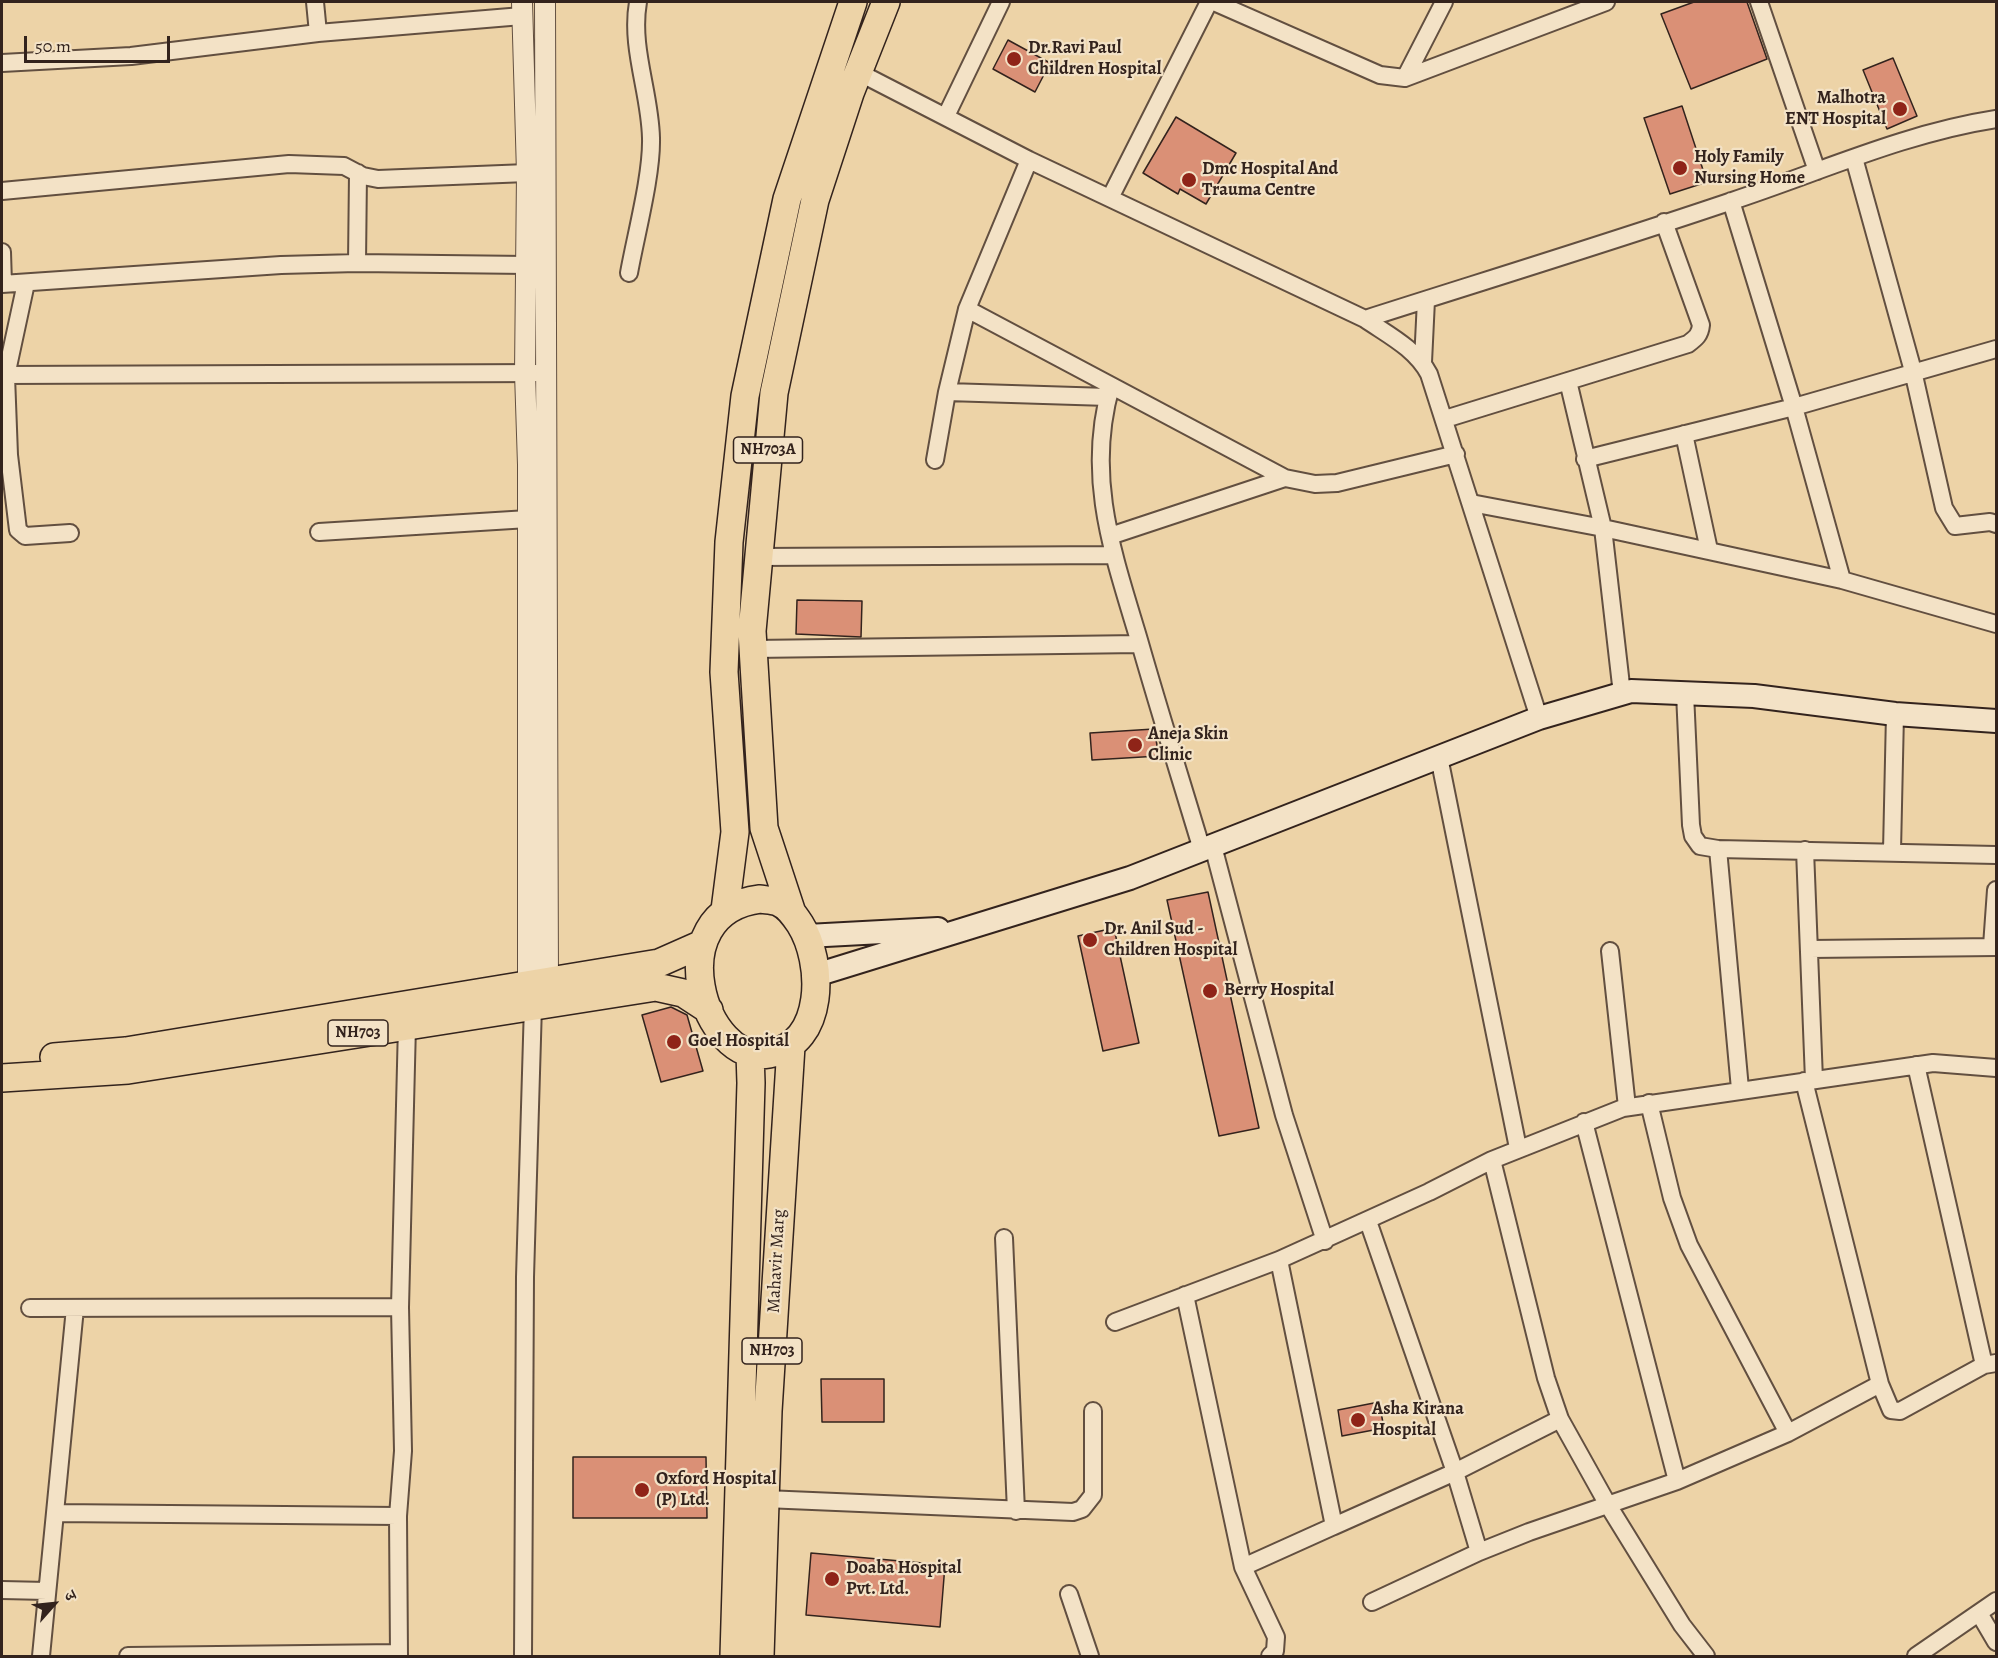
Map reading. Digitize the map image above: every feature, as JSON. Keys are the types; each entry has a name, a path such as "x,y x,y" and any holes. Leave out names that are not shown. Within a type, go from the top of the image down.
{"highway":[{"name":"NH703A","path":"725,910 735,832 724,672 729,542 745,396 788,199 853,2"},
{"name":"NH703A","path":"791,910 764,828 753,649 758,557 774,393 815,200 858,72 886,2"},
{"path":"725,910 744,901 760,899 778,902 791,910"},
{"name":"NH703","path":"725,910 711,925 702,944 699,963 700,985 719,1029 734,1047 750,1053"},
{"name":"NH703","path":"791,910 807,936 817,988 810,1017 791,1046"},
{"name":"NH703","path":"2,1060 95,1063 128,1070 407,1025 536,990 659,963 702,944"},
{"name":"NH703","path":"2,1078 95,1063 126,1051 536,990 656,987 683,993 709,1010"},
{"path":"750,1053 769,1054 791,1046"},
{"name":"Mahavir Marg","path":"760,1656 765,1499 791,1046"},
{"name":"Mahavir Marg","path":"734,1656 750,1053"}],"main road":[{"path":"816,975 1130,878 1539,718 1630,691 1754,696 1895,714 1996,721"},
{"path":"807,936 974,927"}],"street":[{"path":"315,2 318,33"},
{"path":"523,1656 525,1277 536,990 547,373 545,2"},
{"path":"628,273 651,151 650,121 635,32 638,2"},
{"path":"946,116 1001,2"},
{"path":"1110,198 1209,2"},
{"path":"1214,2 1380,75 1406,78 1606,2"},
{"path":"1406,78 1444,2"},
{"path":"1759,2 1817,171"},
{"path":"2,63 131,56 522,9 527,173 525,373 536,990"},
{"path":"858,72 1029,160 1365,319 1407,347 1423,362"},
{"path":"1365,319 1731,201 1952,126 1996,119"},
{"path":"1854,158 1913,371 1948,518 1958,527 1990,522 1996,524"},
{"path":"935,460 947,392 967,309 1029,160"},
{"path":"2,190 266,165 333,164 378,179 527,173"},
{"path":"357,263 358,173"},
{"path":"1731,201 1794,407 1842,580"},
{"path":"1444,419 1688,344 1700,333 1701,325 1664,222"},
{"path":"2,252 2,284 357,263 527,265"},
{"path":"26,283 4,375 9,455 18,530 25,536 70,533"},
{"path":"1426,300 1423,362 1456,454 1539,718"},
{"path":"967,309 1109,391 1285,478 1314,484 1337,483 1456,454"},
{"path":"1585,459 1794,407 1996,349"},
{"path":"4,375 547,373"},
{"path":"1568,381 1603,528 1622,694"},
{"path":"947,392 1109,391"},
{"path":"1109,391 1103,415 1099,456 1103,504 1114,555 1140,644 1208,848 1284,1115 1325,1241"},
{"path":"1684,434 1709,550"},
{"path":"1110,536 1285,478"},
{"path":"1471,503 1709,550 1842,580 1996,624"},
{"path":"320,532 528,519"},
{"path":"758,557 1114,555"},
{"path":"753,649 1140,644"},
{"path":"1685,693 1693,836 1700,846 1718,849 1996,855"},
{"path":"1892,851 1895,714"},
{"path":"1439,757 1518,1148"},
{"path":"1718,849 1740,1089"},
{"path":"1805,850 1810,949 1809,1080 1880,1384 1888,1406 1896,1412 1990,1364 1916,1065"},
{"path":"1810,949 1994,946 1996,890"},
{"path":"1610,951 1627,1107"},
{"path":"128,1656 399,1655 398,1516 403,1451 400,1307 407,1025"},
{"path":"1115,1322 1325,1241 1518,1148 1627,1107 1649,1102 1933,1063 1996,1068"},
{"path":"1649,1102 1672,1198 1689,1245 1788,1432"},
{"path":"1584,1122 1677,1481"},
{"path":"1492,1160 1546,1378 1560,1419 1608,1505 1682,1624 1706,1656"},
{"path":"1368,1221 1455,1472 1479,1552"},
{"path":"1004,1238 1016,1511"},
{"path":"1279,1260 1334,1526"},
{"path":"1185,1295 1243,1567 1276,1637 1275,1651 1270,1656"},
{"path":"30,1308 400,1307"},
{"path":"40,1656 75,1308"},
{"path":"1372,1602 1479,1552 1566,1517 1677,1481 1788,1432 1880,1384"},
{"path":"765,1499 1072,1512 1089,1503 1093,1496 1092,1411"},
{"path":"1243,1567 1455,1472 1560,1419"},
{"path":"55,1513 398,1516"},
{"path":"2,1590 47,1592"},
{"path":"1070,1594 1090,1656"},
{"path":"1916,1656 1996,1601"},
{"path":"1979,1613 1996,1642"}],"building":[{"path":"1694,2 1747,2 1767,59 1691,89 1661,14"},
{"path":"1008,40 1050,63 1035,92 993,69"},
{"path":"1893,58 1917,116 1887,129 1863,70"},
{"path":"1682,106 1707,182 1670,194 1644,118"},
{"path":"1176,117 1236,153 1206,204 1180,189 1178,194 1143,173"},
{"path":"797,600 862,601 861,637 796,634"},
{"path":"1154,729 1159,756 1092,760 1090,733"},
{"path":"1208,892 1259,1128 1219,1136 1167,900"},
{"path":"1114,928 1139,1043 1103,1051 1078,936"},
{"path":"671,1007 687,1015 703,1071 661,1082 642,1015"},
{"path":"821,1379 884,1379 884,1422 822,1422"},
{"path":"1379,1402 1384,1428 1342,1436 1338,1410"},
{"path":"573,1457 706,1457 707,1518 573,1518"},
{"path":"811,1553 945,1565 940,1627 806,1615"}],"place":[{"name":"Dr.Ravi Paul Children Hospital","path":"1014,59"},
{"name":"Malhotra ENT Hospital","path":"1900,109"},
{"name":"Holy Family Nursing Home","path":"1680,168"},
{"name":"Dmc Hospital And Trauma Centre","path":"1189,180"},
{"name":"Aneja Skin Clinic","path":"1135,745"},
{"name":"Dr. Anil Sud - Children Hospital","path":"1090,940"},
{"name":"Berry Hospital","path":"1210,991"},
{"name":"Goel Hospital","path":"674,1042"},
{"name":"Asha Kirana Hospital","path":"1358,1420"},
{"name":"Oxford Hospital (P) Ltd.","path":"642,1490"},
{"name":"Doaba Hospital Pvt. Ltd.","path":"832,1579"}]}
